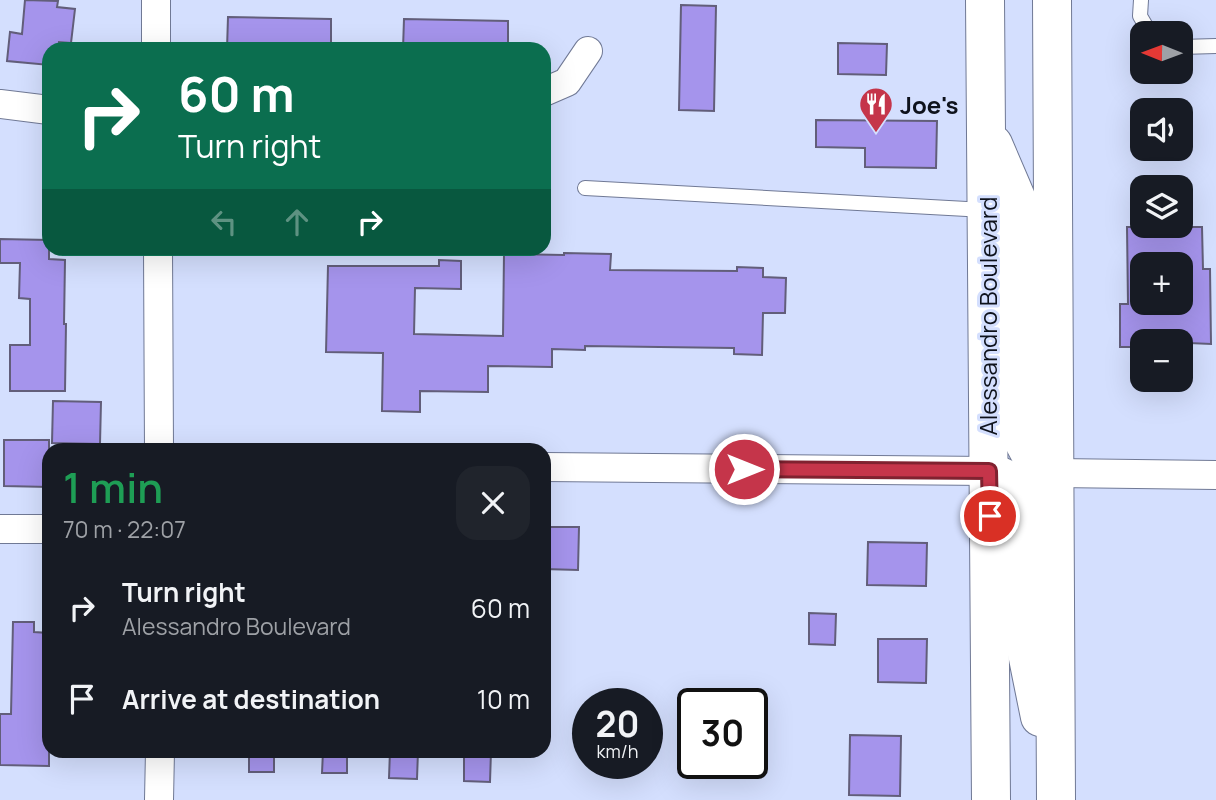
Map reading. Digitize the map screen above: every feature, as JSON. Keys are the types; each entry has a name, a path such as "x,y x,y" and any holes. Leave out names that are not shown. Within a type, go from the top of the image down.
{"main road":[{"name":"Alessandro Boulevard","path":"985,0 991,800"},
{"path":"1052,0 1056,800"},
{"path":"986,129 1017,200 1019,433 1035,463 1056,473"},
{"path":"989,471 1013,482 1027,504 1025,643 1056,800"}],"street":[{"path":"156,0 156,42"},
{"path":"551,89 567,82 588,51"},
{"path":"0,104 42,109"},
{"path":"158,256 159,443"},
{"path":"551,467 989,471"},
{"path":"1056,473 1216,475"},
{"path":"0,529 42,529"},
{"path":"159,800 160,758"}],"lane":[{"path":"1140,0 1140,16 1143,21"},
{"path":"1194,47 1216,47"},
{"path":"585,188 986,210"}],"building":[{"path":"25,0 58,1 57,7 75,9 71,42 42,42 42,64 7,61 10,32 22,34"},
{"path":"681,5 716,6 714,111 679,110"},
{"path":"228,17 331,19 331,42 227,42"},
{"path":"404,19 508,21 508,42 403,42"},
{"path":"838,43 887,44 886,75 838,74"},
{"name":"Joe's","path":"816,120 937,121 936,168 865,167 865,148 816,147"},
{"path":"1127,227 1130,227 1130,238 1193,238 1193,227 1202,227 1203,269 1210,269 1211,344 1193,343 1193,329 1130,329 1130,347 1120,347 1120,304 1128,304"},
{"path":"0,239 42,240 42,256 65,260 65,391 10,391 10,345 30,345 30,299 19,298 20,263 0,263"},
{"path":"611,254 610,270 737,271 737,267 763,268 763,277 786,278 785,313 763,313 762,355 734,354 734,348 585,346 585,350 552,349 552,367 488,366 488,392 420,391 420,412 382,411 383,353 326,352 328,266 439,266 439,260 461,261 461,289 415,288 414,334 503,336 504,256"},
{"path":"53,401 101,402 100,443 52,443"},
{"path":"4,440 49,440 49,443 42,443 42,487 4,486"},
{"path":"551,527 579,527 578,570 551,569"},
{"path":"868,542 927,543 926,586 867,585"},
{"path":"809,613 836,614 835,645 809,644"},
{"path":"13,622 34,622 34,632 42,633 42,758 49,758 49,766 0,765 0,714 11,714"},
{"path":"878,639 927,639 926,683 878,682"},
{"path":"850,735 901,736 900,796 849,795"},
{"path":"249,758 274,758 274,772 249,772"},
{"path":"323,758 347,758 347,773 322,773"},
{"path":"390,758 418,758 417,779 389,778"},
{"path":"464,758 491,758 490,782 464,781"}],"place":[{"name":"Joe's","path":"876,134"}],"route":[{"path":"744,469 989,471 990,516"}]}
